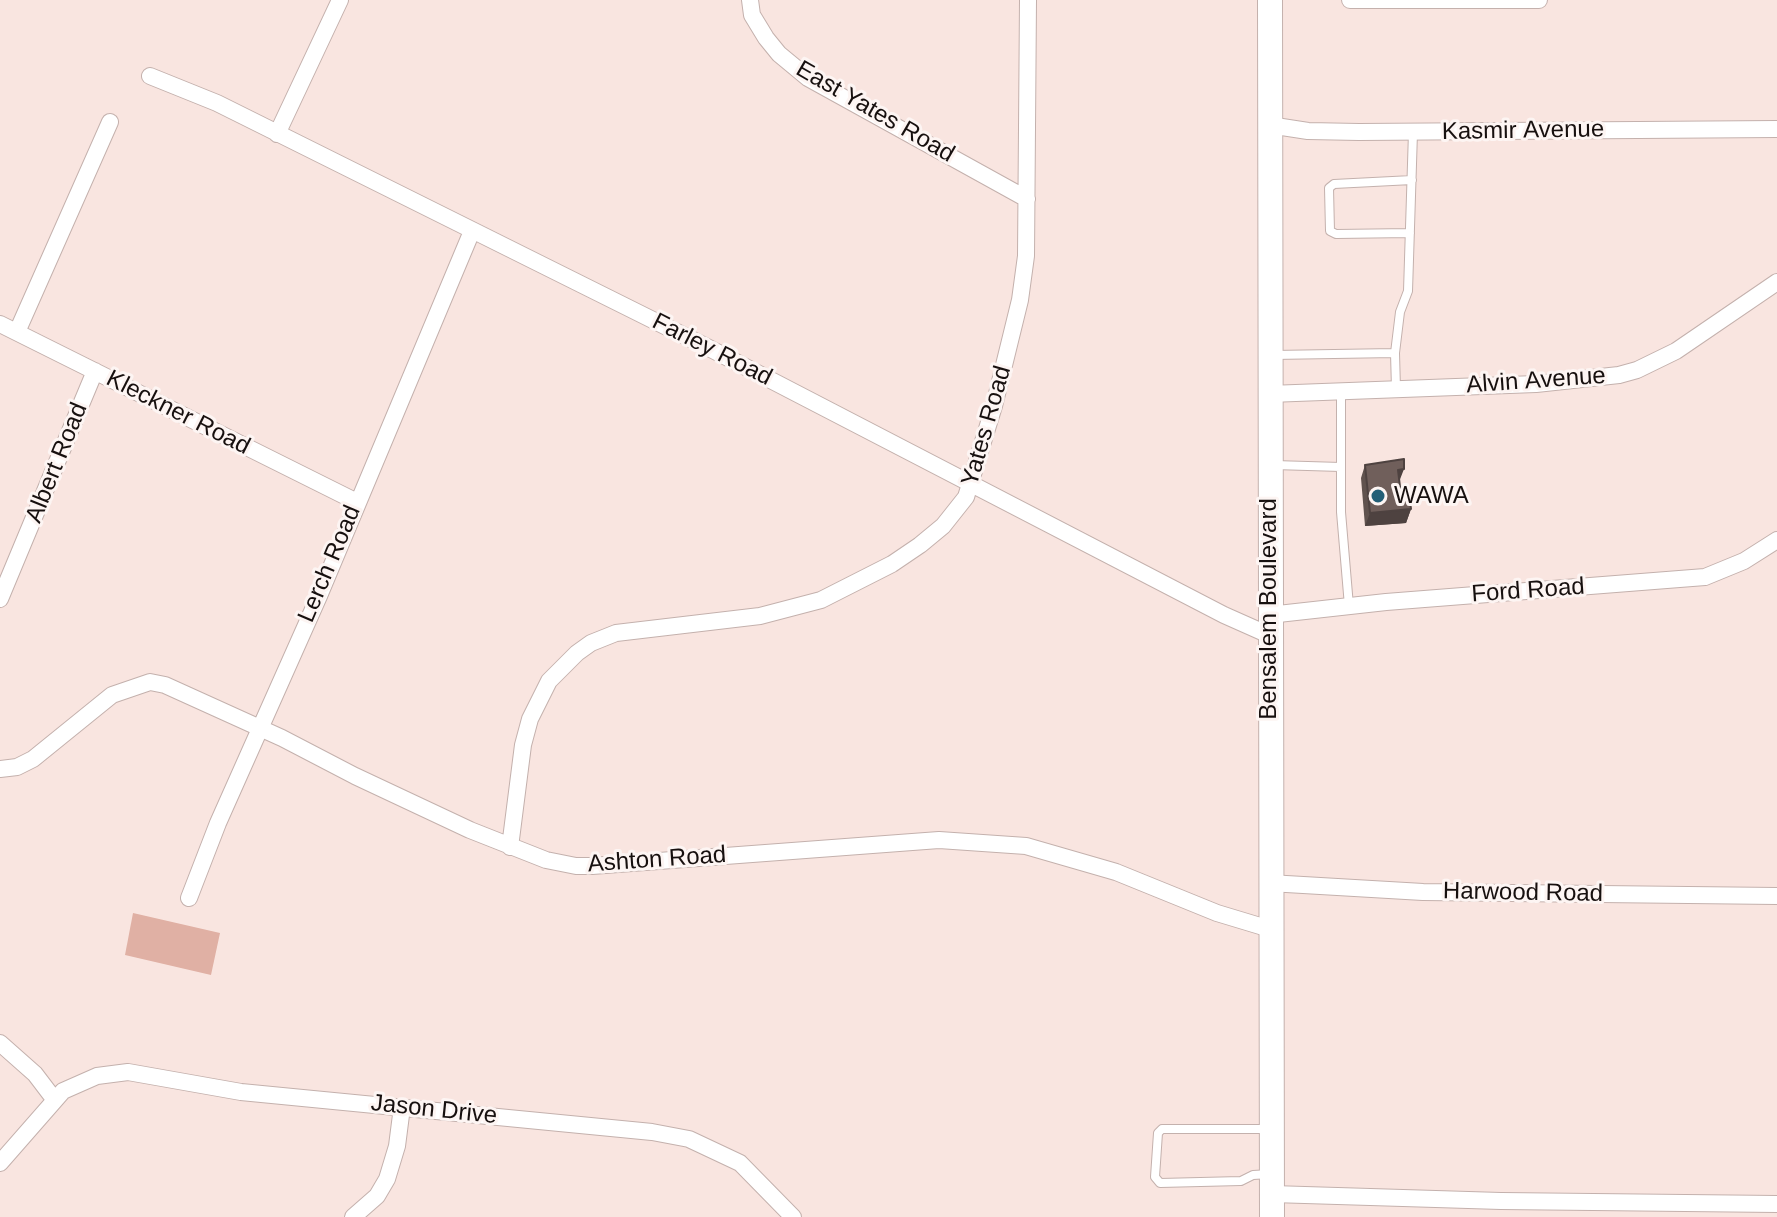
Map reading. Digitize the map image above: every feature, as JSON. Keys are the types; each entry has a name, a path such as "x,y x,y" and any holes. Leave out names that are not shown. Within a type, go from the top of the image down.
{"main road":[{"name":"Bensalem Boulevard","path":"1270,0 1269,883 1272,1195"}],"street":[{"path":"277,134 340,0"},
{"name":"East Yates Road","path":"750,0 752,15 761,31 795,69 834,94 1027,199"},
{"name":"Yates Road","path":"510,847 523,745 530,719 549,681 577,653 591,643 616,633 760,616 821,600 892,564 920,545 956,513 972,484 1020,300 1026,256 1028,0"},
{"path":"1350,0 1539,0"},
{"name":"Farley Road","path":"150,76 181,87 707,347 1224,615 1269,625"},
{"path":"17,332 110,122"},
{"name":"Kasmir Avenue","path":"1269,125 1308,131 1413,132 1777,129"},
{"name":"Lerch Road","path":"189,898 258,729 319,596 472,231"},
{"name":"Alvin Avenue","path":"1269,394 1536,384 1619,375 1676,351 1777,282"},
{"name":"Kleckner Road","path":"0,324 357,502"},
{"name":"Albert Road","path":"0,599 95,371"},
{"name":"Ford Road","path":"1269,625 1349,606 1705,577 1744,561 1777,540"},
{"name":"Ashton Road","path":"0,769 17,767 33,759 112,695 142,683 165,685 510,847 543,859 576,866 900,841 957,840 1026,846 1116,872 1217,913 1270,929"},
{"name":"Harwood Road","path":"1269,883 1423,892 1777,896"},
{"path":"0,1043 16,1054 54,1099"},
{"name":"Jason Drive","path":"0,1163 54,1099 83,1080 128,1072 241,1092 652,1132 689,1139 740,1163 793,1217"},
{"path":"353,1217 377,1196 387,1179 397,1146 402,1107"},
{"path":"1272,1195 1777,1204"}],"lane":[{"path":"1396,390 1395,353 1400,312 1408,291 1413,132"},
{"path":"1410,233 1336,234 1330,231 1329,188 1334,184 1412,180"},
{"path":"1269,355 1395,353"},
{"path":"1341,392 1341,512 1349,606"},
{"path":"1269,465 1341,467"},
{"path":"1271,1129 1162,1129 1158,1133 1155,1177 1160,1183 1241,1181 1253,1175 1272,1195"}],"shaded area":[{"path":"133,913 220,933 211,975 125,955"}],"building":[{"path":"1404,459 1404,469 1398,470 1401,495 1409,495 1411,509 1370,513 1365,465"}],"place":[{"name":"WAWA","path":"1378,496"}]}
